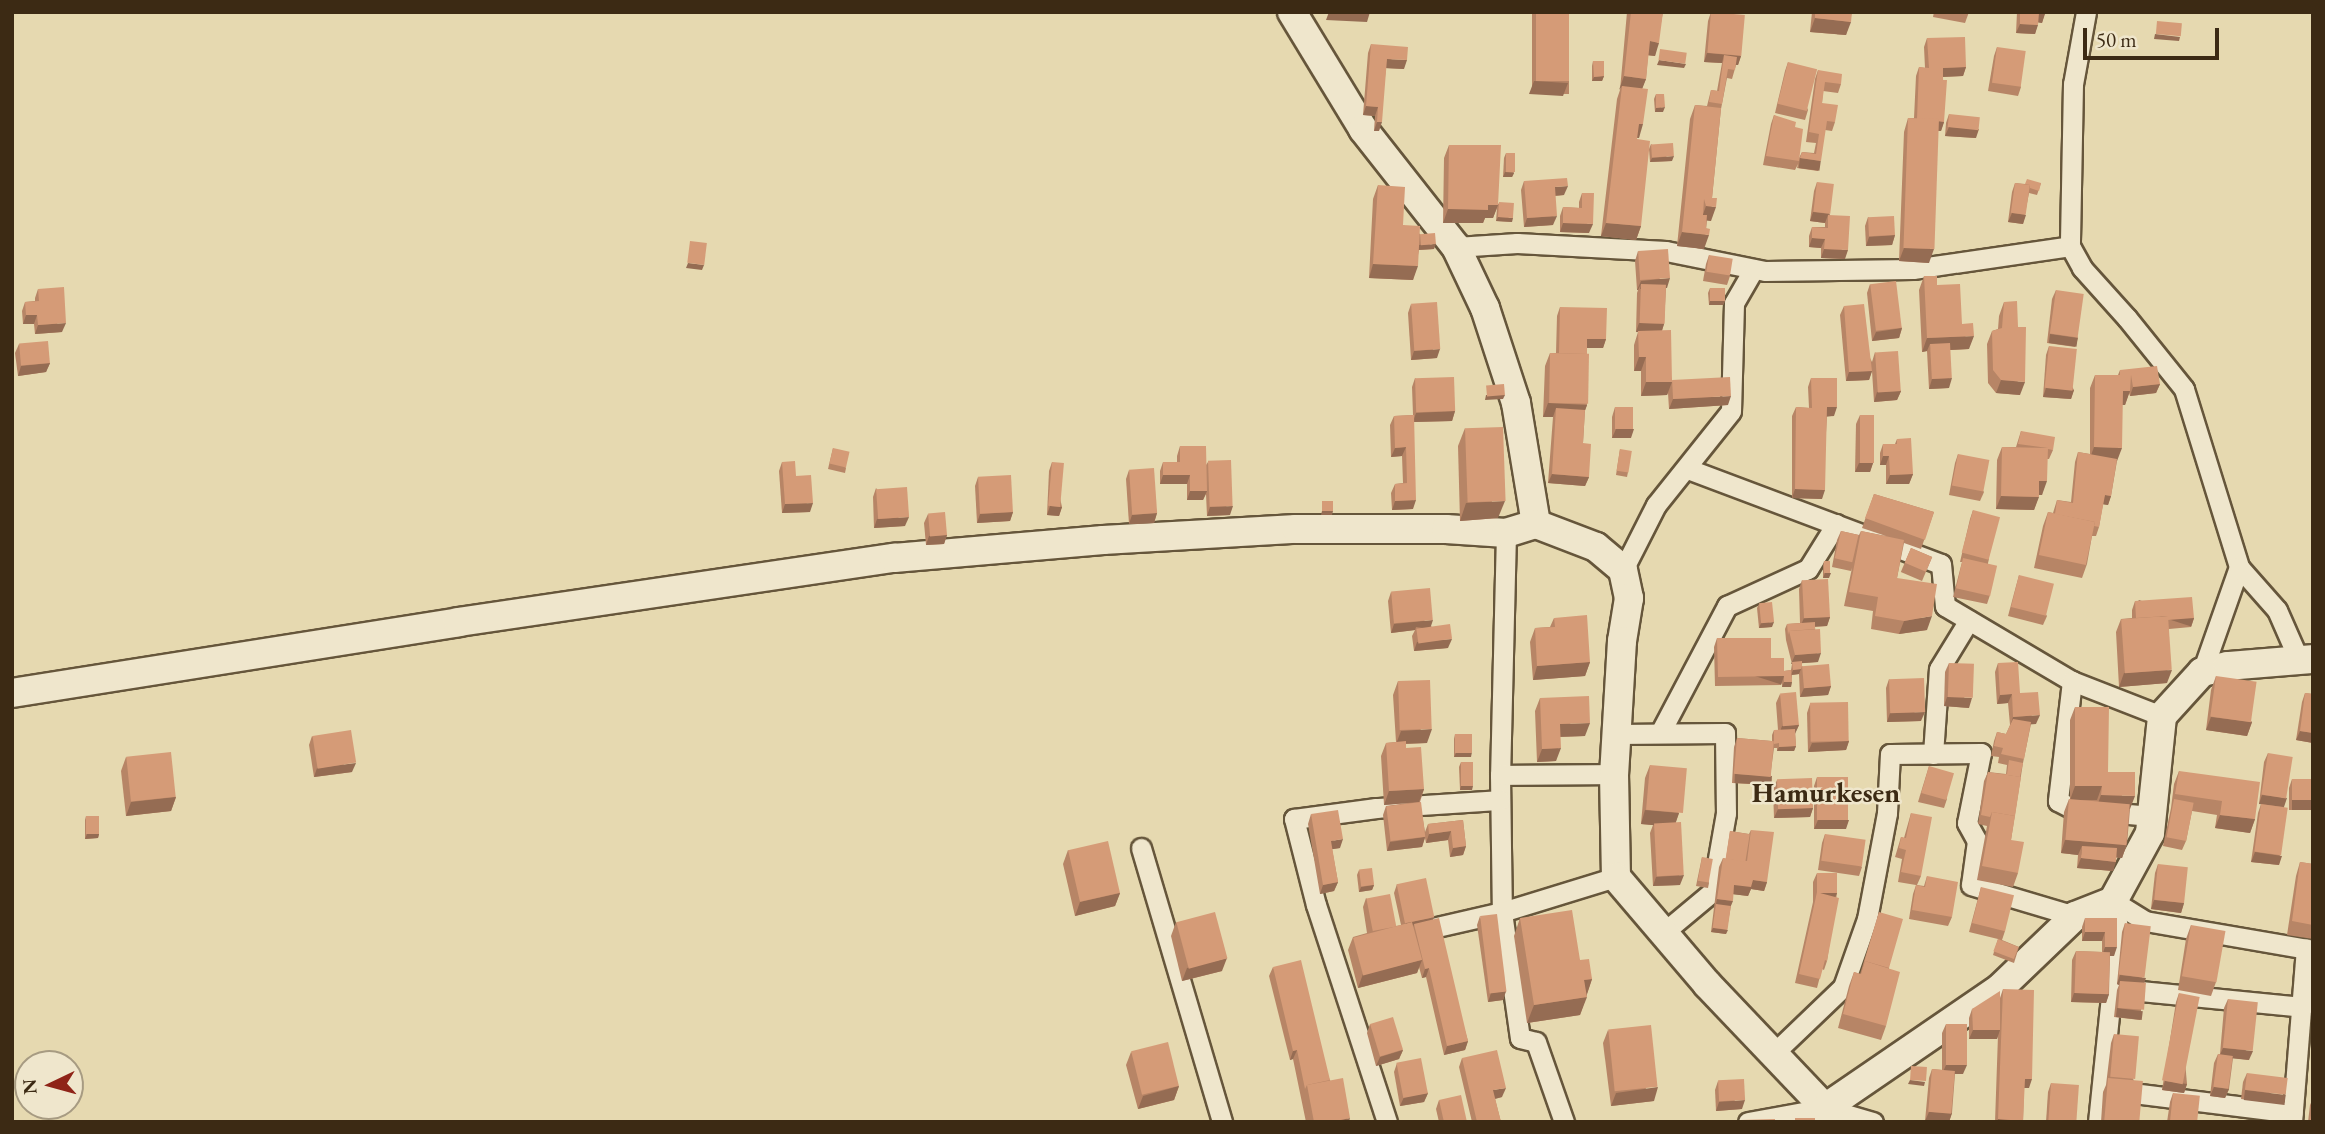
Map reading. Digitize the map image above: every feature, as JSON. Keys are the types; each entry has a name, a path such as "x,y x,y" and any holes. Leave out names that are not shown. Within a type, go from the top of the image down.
{"street":[{"path":"1292,12 1363,129 1456,247 1485,308 1516,403 1536,524"},
{"path":"2086,12 2073,84 2070,246 2082,268 2127,318 2184,390 2239,567 2277,610 2306,660 2228,666 2202,672"},
{"path":"1456,247 1517,243 1666,251 1765,271 1913,269 2070,246"},
{"path":"1623,570 1656,505 1688,469 1731,411 1734,303 1754,268"},
{"path":"1688,469 1941,564 1945,606 2072,681 2162,716"},
{"path":"12,693 488,617 894,558 1102,540 1296,528 1446,529 1506,533 1536,524 1596,547 1623,570 1629,598 1622,641 1614,774 1616,877 1825,1115"},
{"path":"1660,733 1727,606 1808,569 1836,524"},
{"path":"1506,533 1500,775 1502,912 1520,1038 1536,1042 1564,1122"},
{"path":"2098,1122 2118,927 2113,901 2150,833 2162,716 2202,672 2239,567"},
{"path":"1933,754 1939,669 1969,620"},
{"path":"2072,681 2058,801 2073,809 2151,816"},
{"path":"1616,734 1725,733 1726,813 1712,892 1663,933"},
{"path":"1773,1054 1843,987 1867,919 1887,813 1890,754 1981,753 1967,823 1978,841 1971,885 2075,916"},
{"path":"1500,775 1614,774"},
{"path":"1387,1122 1337,944 1316,905 1294,820 1376,808 1500,800"},
{"path":"1141,848 1222,1122"},
{"path":"1395,936 1502,912 1616,877"},
{"path":"1825,1115 2000,988 2075,916 2113,901"},
{"path":"2102,1089 2292,1117 2310,949 2145,920 2113,901"},
{"path":"2112,988 2302,1007"},
{"path":"1748,1122 1825,1115 1873,1122"}],"building":[{"path":"1536,12 1569,12 1569,81 1536,81"},
{"path":"1631,12 1663,12 1659,43 1650,41 1646,79 1624,76"},
{"path":"1711,12 1745,15 1741,56 1707,53"},
{"path":"1815,12 1852,12 1851,22 1815,18"},
{"path":"2020,12 2045,12 2045,14 2039,13 2038,25 2020,24"},
{"path":"2157,21 2182,23 2181,36 2156,34"},
{"path":"1965,37 1966,67 1943,68 1943,80 1947,80 1944,122 1939,119 1917,119 1919,67 1929,68 1927,38"},
{"path":"1371,44 1408,47 1407,60 1387,59 1382,122 1377,122 1378,107 1366,106"},
{"path":"1997,47 2026,51 2021,87 1992,83"},
{"path":"1660,49 1687,53 1685,64 1658,60"},
{"path":"1724,55 1737,57 1735,70 1728,69 1722,104 1709,102 1711,90 1719,91"},
{"path":"1593,61 1604,61 1604,76 1594,77"},
{"path":"1788,62 1817,69 1807,111 1778,104"},
{"path":"1818,70 1842,74 1841,84 1825,82 1822,103 1838,105 1835,122 1827,121 1821,161 1800,158 1802,152 1816,154 1819,134 1809,132"},
{"path":"1622,86 1648,89 1643,124 1639,124 1637,139 1650,141 1641,226 1606,223"},
{"path":"1656,94 1664,94 1665,107 1656,108"},
{"path":"1695,105 1721,108 1712,198 1717,198 1716,207 1706,206 1704,199 1703,215 1707,215 1706,228 1710,229 1709,235 1682,232"},
{"path":"1949,114 1980,117 1978,130 1948,127"},
{"path":"1774,115 1796,122 1795,127 1803,129 1799,161 1766,156"},
{"path":"1908,118 1939,119 1934,249 1903,248"},
{"path":"1673,143 1674,156 1652,158 1651,145"},
{"path":"1449,145 1501,145 1498,205 1488,205 1488,210 1448,209"},
{"path":"1506,153 1515,153 1515,172 1506,172"},
{"path":"1567,178 1568,186 1555,187 1557,216 1527,218 1524,181"},
{"path":"2027,179 2041,183 2039,191 2025,184"},
{"path":"1817,182 1834,184 1830,214 1813,212"},
{"path":"2015,183 2030,185 2026,215 2011,213"},
{"path":"1378,185 1405,187 1403,225 1420,226 1418,266 1373,264"},
{"path":"1582,193 1594,193 1593,224 1563,223 1563,207 1582,208"},
{"path":"1499,202 1514,203 1513,218 1498,217"},
{"path":"1828,215 1850,216 1848,250 1824,249 1825,239 1812,238 1812,227 1828,228"},
{"path":"1894,216 1895,235 1869,236 1868,217"},
{"path":"1435,233 1436,244 1421,245 1420,234"},
{"path":"690,241 707,243 704,265 687,263"},
{"path":"1668,249 1670,278 1640,280 1638,251"},
{"path":"1709,255 1733,259 1730,276 1706,272"},
{"path":"1924,276 1937,276 1937,285 1960,284 1962,324 1973,323 1974,336 1927,338"},
{"path":"1896,281 1902,328 1876,331 1870,284"},
{"path":"1641,284 1666,285 1665,324 1640,323"},
{"path":"64,287 66,323 38,325 37,315 26,315 25,302 39,301 38,289"},
{"path":"1710,288 1725,288 1725,301 1710,301"},
{"path":"2056,290 2084,294 2078,337 2050,334"},
{"path":"2017,301 2018,327 2026,327 2025,382 2001,380 1993,370 1992,331 2002,328 2004,302"},
{"path":"1437,302 1440,349 1414,351 1411,304"},
{"path":"1864,304 1872,371 1849,372 1844,306"},
{"path":"1560,307 1607,308 1606,339 1587,339 1587,354 1559,353"},
{"path":"1671,330 1672,382 1646,382 1646,357 1639,357 1638,331"},
{"path":"48,341 50,363 21,365 19,344"},
{"path":"1950,343 1952,378 1932,379 1930,344"},
{"path":"2049,346 2077,349 2072,391 2045,388"},
{"path":"1898,351 1901,391 1878,393 1875,353"},
{"path":"1550,353 1589,354 1588,404 1549,403"},
{"path":"2157,366 2160,384 2133,387 2131,375 2120,375 2120,370"},
{"path":"2095,375 2131,375 2130,391 2123,391 2122,448 2094,447"},
{"path":"1454,377 1455,411 1416,412 1415,378"},
{"path":"1730,377 1731,396 1673,399 1672,380"},
{"path":"1811,378 1837,378 1837,407 1827,407 1825,490 1795,489 1796,407 1812,408"},
{"path":"1504,384 1505,395 1487,397 1486,386"},
{"path":"1615,407 1633,407 1633,429 1615,429"},
{"path":"1556,408 1585,410 1583,443 1591,444 1589,477 1552,474"},
{"path":"1414,415 1416,500 1395,501 1395,484 1407,483 1406,447 1395,448 1394,416"},
{"path":"1860,415 1874,415 1874,463 1860,463"},
{"path":"1503,427 1506,501 1468,502 1465,428"},
{"path":"2021,431 2055,437 2053,450 2018,444"},
{"path":"1911,438 1913,474 1890,475 1889,456 1883,456 1883,444 1897,444 1897,439"},
{"path":"1180,446 1206,446 1207,491 1190,491 1190,475 1163,475 1163,462 1180,462"},
{"path":"2002,447 2048,448 2047,481 2039,481 2039,497 2001,496"},
{"path":"833,448 850,452 846,467 829,464"},
{"path":"1620,449 1632,451 1628,473 1617,471"},
{"path":"2078,452 2117,459 2111,496 2105,495 2099,527 2094,526 2095,522 2055,514 2057,500 2073,503"},
{"path":"1958,454 1989,460 1983,492 1952,485"},
{"path":"1231,460 1233,506 1210,507 1208,461"},
{"path":"795,461 796,476 811,475 813,503 785,504 782,462"},
{"path":"1052,462 1064,463 1060,507 1048,506"},
{"path":"1154,468 1157,513 1132,515 1129,470"},
{"path":"1011,475 1013,512 980,514 978,477"},
{"path":"907,487 909,517 878,519 876,489"},
{"path":"1874,494 1934,512 1925,540 1865,518"},
{"path":"1322,501 1333,501 1333,511 1322,511"},
{"path":"1973,510 2000,517 1989,560 1962,553"},
{"path":"945,512 947,535 930,536 928,513"},
{"path":"2048,512 2095,522 2086,565 2039,555"},
{"path":"1841,531 1859,535 1852,562 1835,558"},
{"path":"1861,531 1904,540 1897,578 1937,584 1932,616 1904,621 1875,616 1878,597 1849,592"},
{"path":"1911,548 1932,557 1926,572 1905,563"},
{"path":"1963,558 1997,566 1990,596 1956,588"},
{"path":"1824,561 1830,561 1830,573 1824,573"},
{"path":"2019,575 2054,584 2046,616 2011,607"},
{"path":"1828,579 1830,617 1804,618 1802,580"},
{"path":"1430,588 1433,620 1394,623 1391,591"},
{"path":"2192,597 2194,618 2136,618 2135,601"},
{"path":"1772,602 1774,622 1761,623 1759,603"},
{"path":"1587,615 1590,662 1537,666 1535,628 1555,627 1554,618"},
{"path":"2168,616 2172,670 2125,673 2121,619"},
{"path":"1815,622 1815,629 1789,631 1788,635 1787,624"},
{"path":"1450,624 1452,639 1418,644 1416,629"},
{"path":"1820,629 1821,653 1795,655 1789,631"},
{"path":"1717,638 1771,638 1771,658 1784,658 1784,676 1718,677"},
{"path":"1802,661 1801,669 1793,670 1792,662"},
{"path":"2018,662 2020,693 2038,692 2040,715 2013,717 2012,694 2000,695 1998,663"},
{"path":"1949,663 1974,664 1973,698 1948,697"},
{"path":"1829,664 1831,686 1804,688 1802,666"},
{"path":"1791,670 1792,682 1784,682 1784,671"},
{"path":"2216,676 2257,682 2251,722 2210,717"},
{"path":"1924,678 1925,712 1890,713 1889,679"},
{"path":"1430,680 1432,729 1400,730 1398,681"},
{"path":"1796,692 1799,725 1783,726 1780,693"},
{"path":"2305,693 2313,694 2313,733 2300,731"},
{"path":"1589,696 1590,723 1560,724 1561,748 1542,749 1540,698"},
{"path":"1848,702 1849,741 1811,742 1810,703"},
{"path":"2075,707 2109,707 2108,772 2135,772 2135,796 2101,795 2102,786 2075,786"},
{"path":"2013,719 2031,722 2024,759 2001,754 2003,748 1994,746 1997,732 2006,734"},
{"path":"1795,729 1796,746 1779,747 1779,743 1774,744 1774,730"},
{"path":"351,730 356,763 318,769 312,736"},
{"path":"1455,734 1472,734 1472,753 1455,753"},
{"path":"1737,738 1774,741 1771,777 1734,774"},
{"path":"1406,741 1406,748 1421,747 1424,789 1389,791 1386,743"},
{"path":"171,752 176,797 131,801 126,757"},
{"path":"2268,753 2293,757 2286,798 2261,794"},
{"path":"2009,760 2023,763 2020,777 2001,774 2007,774"},
{"path":"1461,762 1473,762 1473,786 1461,786"},
{"path":"1650,765 1687,768 1683,813 1646,810"},
{"path":"1929,766 1954,773 1946,800 1921,793"},
{"path":"2179,771 2260,782 2255,819 2220,815 2222,801 2175,794"},
{"path":"1988,772 2021,777 2015,816 1992,812 1990,817 1981,815"},
{"path":"1817,777 1848,777 1848,820 1817,820"},
{"path":"1812,778 1813,808 1778,809 1777,779"},
{"path":"2292,779 2313,779 2313,800 2292,800"},
{"path":"2069,799 2130,804 2126,845 2065,840"},
{"path":"2174,799 2194,803 2186,841 2167,837"},
{"path":"1421,802 1425,837 1391,841 1386,806"},
{"path":"2261,804 2288,808 2281,855 2254,852"},
{"path":"1338,810 1343,839 1331,841 1338,882 1323,885 1311,814"},
{"path":"1992,812 2015,816 2011,840 2024,842 2018,873 1982,866"},
{"path":"1911,813 1932,817 1921,876 1901,872 1906,850 1899,848 1901,837 1906,838"},
{"path":"86,816 99,816 99,834 86,834"},
{"path":"1463,820 1466,846 1453,848 1451,831 1429,834 1428,824"},
{"path":"1681,822 1684,875 1657,876 1654,823"},
{"path":"1751,830 1774,832 1767,882 1753,880 1751,887 1734,885 1733,901 1717,899 1723,858 1747,861"},
{"path":"1730,831 1750,834 1745,862 1726,859"},
{"path":"1825,834 1866,840 1862,866 1821,861"},
{"path":"1108,841 1120,893 1080,902 1068,850"},
{"path":"2082,846 2117,848 2116,862 2081,858"},
{"path":"1702,857 1713,859 1709,883 1698,881"},
{"path":"2300,862 2313,864 2313,925 2292,921"},
{"path":"2158,864 2188,867 2184,903 2154,900"},
{"path":"1372,868 1374,885 1361,886 1359,870"},
{"path":"1817,873 1837,873 1837,893 1820,893 1839,898 1827,961 1825,960 1820,979 1799,974 1817,892"},
{"path":"1927,876 1958,882 1952,917 1912,910 1916,885 1925,887"},
{"path":"1426,878 1434,917 1405,923 1397,884"},
{"path":"1981,887 2014,895 2005,931 1972,923"},
{"path":"1390,894 1396,926 1373,931 1366,899"},
{"path":"1716,904 1731,906 1728,930 1713,928"},
{"path":"1572,910 1580,960 1589,959 1592,979 1584,980 1587,997 1534,1005 1520,918"},
{"path":"1215,912 1227,958 1189,969 1176,922"},
{"path":"1879,912 1903,919 1889,968 1865,961 1863,966"},
{"path":"1497,914 1507,991 1490,993 1480,916"},
{"path":"1439,918 1468,1041 1447,1046 1429,968 1425,969 1414,924"},
{"path":"2085,918 2117,918 2117,947 2105,947 2105,932 2085,932"},
{"path":"1412,922 1422,960 1363,975 1353,938"},
{"path":"2125,923 2151,926 2144,978 2119,975"},
{"path":"2191,925 2225,931 2216,982 2182,976"},
{"path":"1998,939 2019,947 2014,959 1993,951"},
{"path":"2076,951 2110,952 2109,994 2075,993"},
{"path":"1301,960 1330,1080 1307,1085 1305,1089 1297,1050 1293,1051 1273,967"},
{"path":"1865,961 1900,972 1886,1026 1843,1014 1854,972 1861,974"},
{"path":"2120,981 2146,983 2144,1010 2118,1008"},
{"path":"2003,989 2034,990 2032,1079 2025,1079 2023,1121 1998,1119"},
{"path":"2000,991 2000,1030 1973,1030 1972,1009"},
{"path":"2179,993 2200,997 2183,1084 2162,1080"},
{"path":"2228,999 2258,1002 2253,1051 2223,1048"},
{"path":"1393,1017 1403,1050 1380,1057 1370,1024"},
{"path":"1946,1024 1967,1024 1967,1065 1946,1065"},
{"path":"1651,1025 1657,1087 1615,1091 1608,1029"},
{"path":"2114,1034 2139,1036 2135,1079 2110,1077"},
{"path":"1168,1042 1179,1086 1142,1095 1131,1051"},
{"path":"1497,1050 1506,1088 1493,1090 1501,1122 1477,1122 1462,1058"},
{"path":"2218,1054 2233,1056 2228,1089 2213,1087"},
{"path":"1421,1058 1428,1093 1403,1098 1396,1063"},
{"path":"1911,1066 1927,1067 1926,1081 1910,1080"},
{"path":"1932,1069 1955,1071 1951,1114 1928,1112"},
{"path":"2247,1073 2288,1078 2286,1095 2245,1090"},
{"path":"1343,1078 1350,1118 1314,1122 1307,1085"},
{"path":"2108,1078 2143,1081 2139,1122 2104,1122"},
{"path":"1744,1079 1745,1100 1719,1101 1718,1080"},
{"path":"2051,1083 2079,1085 2076,1122 2048,1121"},
{"path":"2173,1093 2200,1096 2197,1122 2170,1122"},
{"path":"1461,1095 1467,1122 1444,1122 1439,1100"},
{"path":"1795,1118 1815,1118 1815,1122 1795,1122"},
{"path":"1775,1119 1775,1122 1740,1122 1740,1120"}],"district":[{"name":"Hamurkesen","path":"1826,792"}]}
